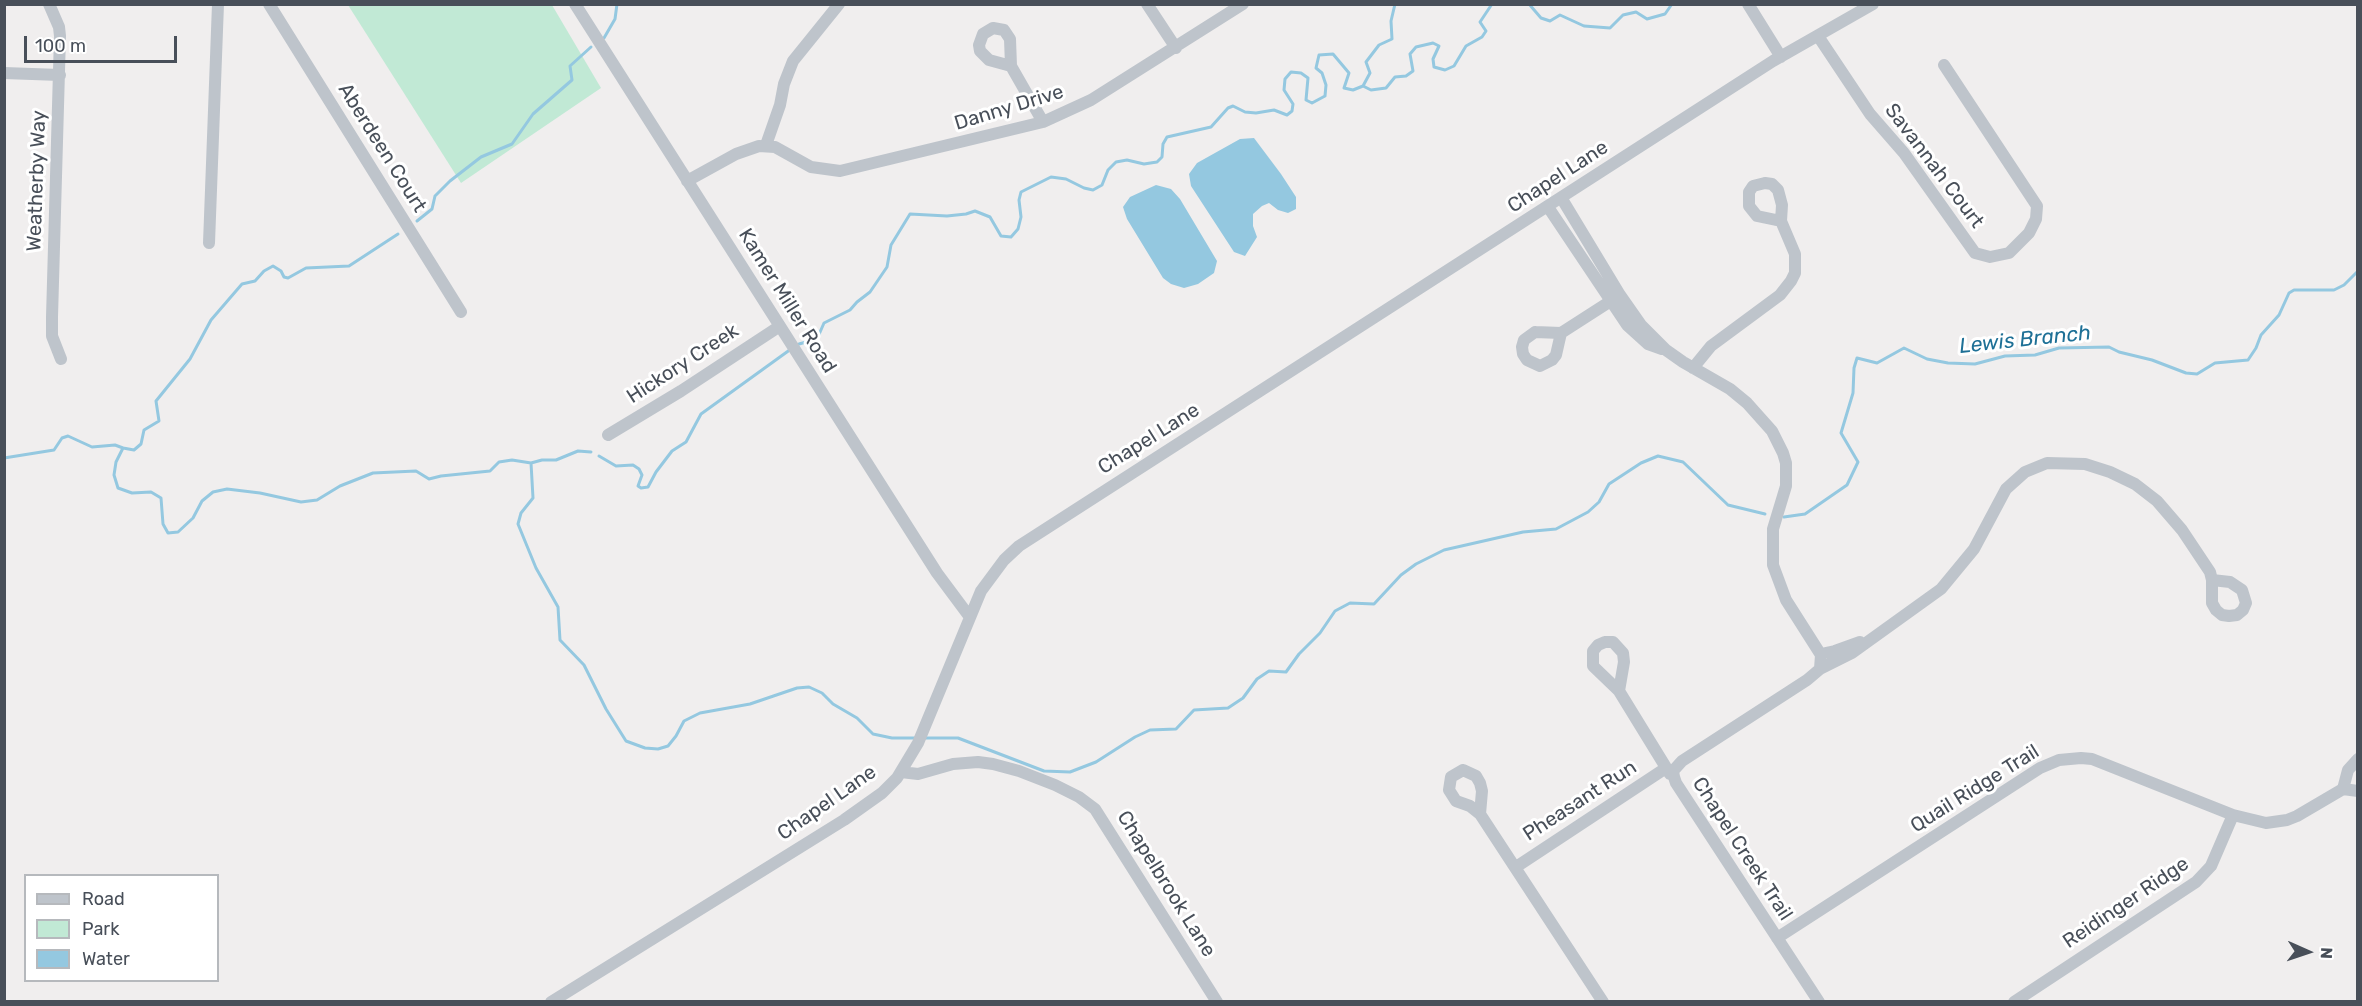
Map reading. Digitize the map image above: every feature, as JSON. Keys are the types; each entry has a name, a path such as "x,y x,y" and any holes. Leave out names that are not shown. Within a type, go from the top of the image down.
{"street":[{"name":"Weatherby Way","path":"49,4 59,27 60,75 52,336 61,359"},
{"path":"209,243 218,4"},
{"name":"Aberdeen Court","path":"269,4 461,312"},
{"name":"Kamer Miller Road","path":"575,4 937,573 969,616"},
{"path":"687,181 736,154 766,145 793,61 839,4"},
{"path":"1147,4 1176,48"},
{"name":"Danny Drive","path":"766,145 775,147 812,167 840,171 1043,122 1091,100 1243,4"},
{"path":"1748,4 1781,57"},
{"name":"Chapel Lane","path":"550,1002 857,811 882,793 901,772 920,737 969,616 991,575 1018,546 1781,57 1873,4"},
{"name":"Savannah Court","path":"1818,36 1870,114 1904,153 1975,253 1990,257 2009,253 2029,233 2036,219 2037,206 1944,65"},
{"path":"1011,66 1043,122"},
{"path":"4,73 60,75"},
{"path":"1562,199 1615,298"},
{"path":"1548,207 1615,298 1641,325 1666,350 1730,389 1764,422 1778,441 1786,463 1787,475 1781,507 1773,529 1773,565 1786,600 1821,654 1820,669 1845,658 1921,605 1950,580 1974,549 2006,489 2025,472 2047,463 2085,464 2110,472 2135,484 2157,501 2182,530 2210,572 2212,580"},
{"path":"1693,368 1711,346 1780,295 1791,281 1795,273 1795,254 1780,221"},
{"path":"1561,333 1615,298"},
{"name":"Hickory Creek","path":"608,435 681,391 780,326"},
{"path":"1821,654 1875,636"},
{"name":"Chapel Creek Trail","path":"1819,1002 1676,783 1673,771 1682,761 1808,680 1820,669"},
{"path":"1618,691 1676,783"},
{"name":"Quail Ridge Trail","path":"1777,938 2040,768 2059,760 2092,759 2233,815 2266,823 2286,820 2343,789"},
{"path":"2358,759 2348,770 2343,789 2358,790"},
{"name":"Chapelbrook Lane","path":"901,772 918,774 953,765 978,762 993,764 1055,785 1095,808 1217,1002"},
{"name":"Pheasant Run","path":"1516,867 1666,768"},
{"path":"1480,814 1603,1002"},
{"name":"Reidinger Ridge","path":"2014,1002 2196,882 2211,866 2233,815"}],"green space":[{"path":"348,5 552,5 601,88 461,183"}],"water":[{"path":"1254,138 1296,197 1296,209 1288,213 1278,210 1269,203 1253,214 1253,226 1257,237 1245,256 1234,252 1191,186 1189,174 1197,163 1240,139"},
{"path":"1156,185 1171,189 1180,199 1217,261 1214,273 1198,284 1184,288 1171,284 1163,278 1127,219 1123,207 1130,197"}],"waterway":[{"path":"604,38 615,19 617,4"},
{"path":"799,344 817,339 824,323 850,310 870,292 887,267 891,245 910,214 947,216 975,211 990,217 1001,236 1011,237 1018,229 1021,217 1019,200 1021,192 1051,177 1066,179 1093,190 1102,185 1108,170 1116,162 1127,160 1144,164 1157,162 1162,157 1163,144 1167,137 1211,127 1228,108 1233,106 1245,112 1274,110 1287,115 1292,111 1293,104 1284,90 1285,79 1291,72 1301,73 1308,78 1306,100 1312,103 1325,96 1326,85 1322,73 1316,68 1319,55 1333,54 1349,73 1344,88 1353,90 1363,86 1370,73 1366,62 1379,45 1392,39 1391,21 1395,4"},
{"path":"1363,86 1371,90 1386,88 1395,77 1406,76 1413,71 1410,54 1416,47 1433,43 1439,46 1433,59 1434,67 1445,70 1454,66 1466,46 1482,37 1486,31 1480,22 1492,4"},
{"path":"1529,4 1541,18 1550,21 1560,15 1584,26 1610,28 1623,15 1636,12 1647,19 1665,14 1672,4"},
{"path":"417,221 432,209 435,196 450,181 481,157 512,144 533,114 572,80 570,66 591,47"},
{"path":"123,448 134,450 141,444 144,430 159,421 156,401 190,359 211,320 242,284 255,281 264,271 273,266 288,278 306,268 349,266 398,234"},
{"name":"Lewis Branch","path":"1784,517 1805,514 1847,485 1858,462 1841,433 1853,393 1854,368 1857,358 1877,363 1904,348 1927,359 1948,363 1975,364 2005,356 2035,355 2059,348 2109,347 2186,373 2197,374 2215,363 2248,360 2261,335 2279,315 2289,293 2294,290 2334,290 2344,285 2358,271"},
{"path":"599,456 616,466 633,465 642,475 638,486 648,487 672,451 686,442 701,414 791,349"},
{"name":"Lewis Branch","path":"4,458 54,450 62,438 68,436 92,447 115,445 123,448 116,462 114,475 118,488 132,493 151,492 161,498 163,524 168,533 178,532 193,518 202,501 213,492 227,489 301,502 317,500 340,486 373,473 416,471 429,479 490,471 499,462 512,460 531,463 556,460 578,451 591,452"},
{"name":"Lewis Branch","path":"925,738 958,738 1044,771 1070,772 1096,762 1150,730 1176,729 1194,710 1228,708 1243,698 1257,679 1269,671 1286,672 1299,654 1320,633 1335,611 1350,603 1374,604 1401,575 1416,564 1444,550 1523,532 1556,529 1588,512 1599,502 1609,484 1641,463 1658,456 1683,462 1728,505 1765,514"},
{"name":"Lewis Branch","path":"531,463 533,498 521,513 518,524 536,568 558,607 560,640 584,665 606,709 626,741 645,748 658,749 668,746 684,721 700,713 750,704 797,688 809,687 822,693 833,704 857,718 873,734 892,738 915,738"}]}
